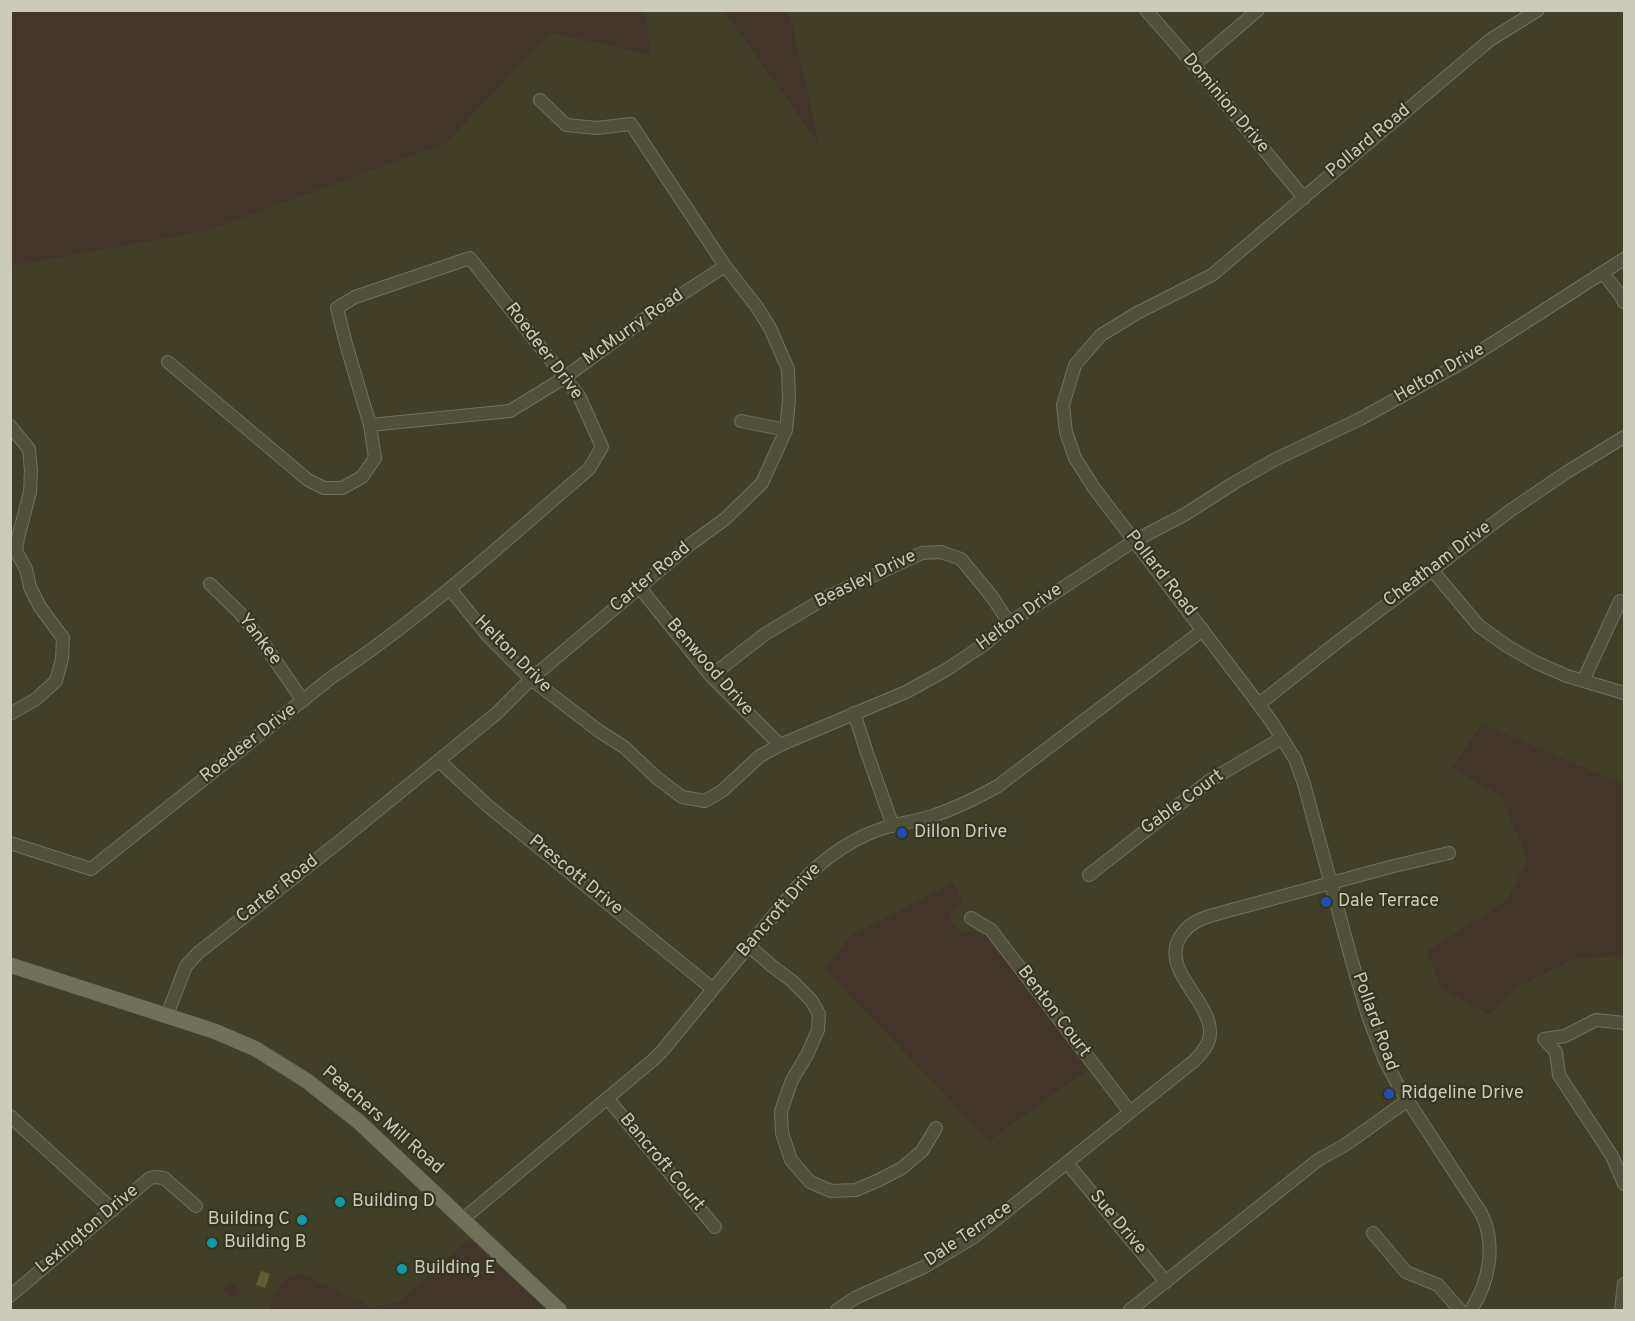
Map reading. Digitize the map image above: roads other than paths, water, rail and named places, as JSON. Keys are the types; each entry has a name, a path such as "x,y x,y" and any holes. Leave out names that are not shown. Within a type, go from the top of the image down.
{"main road":[{"name":"Peachers Mill Road","path":"10,965 214,1031 256,1049 308,1081 359,1122 559,1311"}],"street":[{"name":"Dominion Drive","path":"1146,10 1304,198"},
{"path":"1194,65 1258,10"},
{"name":"Pollard Road","path":"1471,1311 1487,1276 1490,1248 1487,1229 1481,1213 1391,1073 1378,1044 1351,958 1304,784 1295,759 1259,704 1094,488 1076,458 1066,432 1063,405 1075,365 1101,335 1212,275 1490,40 1538,10"},
{"name":"Carter Road","path":"167,1015 186,966 198,953 439,761 497,713 531,679 692,543 725,519 762,483 786,430 789,400 788,369 770,328 757,307 725,266 631,124 597,128 566,125 540,100"},
{"name":"Roedeer Drive","path":"10,843 91,869 332,677 357,661 450,589 589,469 602,447 579,396 470,258 355,297 337,308 370,425 375,458 362,477 342,488 324,488 308,480 168,362"},
{"name":"Helton Drive","path":"450,589 488,636 531,679 624,747 657,778 682,797 705,801 722,791 760,756 780,745 906,692 946,670 985,644 1009,623 1134,541 1184,515 1274,460 1360,418 1465,361 1624,259"},
{"name":"McMurry Road","path":"370,425 510,411 564,378 650,315 725,266"},
{"path":"1603,273 1624,302"},
{"path":"741,421 786,430"},
{"path":"10,426 29,449 31,471 30,492 13,551 26,569 30,587 40,607 63,638 62,659 56,681 36,699 10,714"},
{"name":"Cheatham Drive","path":"1259,704 1520,504 1624,437"},
{"name":"Beasley Drive","path":"711,676 765,634 827,597 922,553 941,552 961,559 993,598 1009,623"},
{"path":"1432,570 1479,626 1507,646 1567,676 1624,693"},
{"name":"Yankee","path":"210,584 241,614 303,701"},
{"name":"Benwood Drive","path":"640,588 711,676 780,745"},
{"path":"1583,681 1620,601"},
{"name":"Bancroft Drive","path":"463,1219 653,1060 786,900 818,866 840,849 870,833 934,816 998,786 1203,630"},
{"path":"854,713 893,826"},
{"name":"Gable Court","path":"1089,875 1209,781 1282,738"},
{"name":"Prescott Drive","path":"439,761 488,806 713,989"},
{"name":"Dale Terrace","path":"837,1311 855,1298 924,1267 992,1223 1194,1061 1204,1050 1211,1034 1208,1018 1183,976 1176,958 1178,940 1189,926 1204,918 1449,853"},
{"name":"Benton Court","path":"971,918 991,930 1130,1112"},
{"path":"749,946 792,981 811,1000 819,1014 818,1030 792,1080 781,1111 782,1133 791,1160 810,1182 831,1191 856,1190 902,1168 922,1151 936,1128"},
{"path":"1624,1023 1596,1020 1565,1036 1544,1039 1556,1052 1559,1075 1612,1156 1624,1184"},
{"name":"Bancroft Court","path":"607,1098 715,1227"},
{"path":"1130,1311 1318,1160 1345,1145 1408,1100"},
{"path":"10,1116 113,1210"},
{"name":"Sue Drive","path":"1067,1163 1166,1282"},
{"name":"Lexington Drive","path":"10,1296 147,1180 155,1177 164,1178 195,1206"},
{"path":"1374,1233 1406,1272 1438,1285 1460,1311"},
{"path":"1621,1311 1624,1284"}],"place":[{"name":"Dillon Drive","path":"902,833"},
{"name":"Dale Terrace","path":"1326,902"},
{"name":"Ridgeline Drive","path":"1389,1094"},
{"name":"Building D","path":"340,1202"},
{"name":"Building C","path":"302,1220"},
{"name":"Building B","path":"212,1243"},
{"name":"Building E","path":"402,1269"}]}
